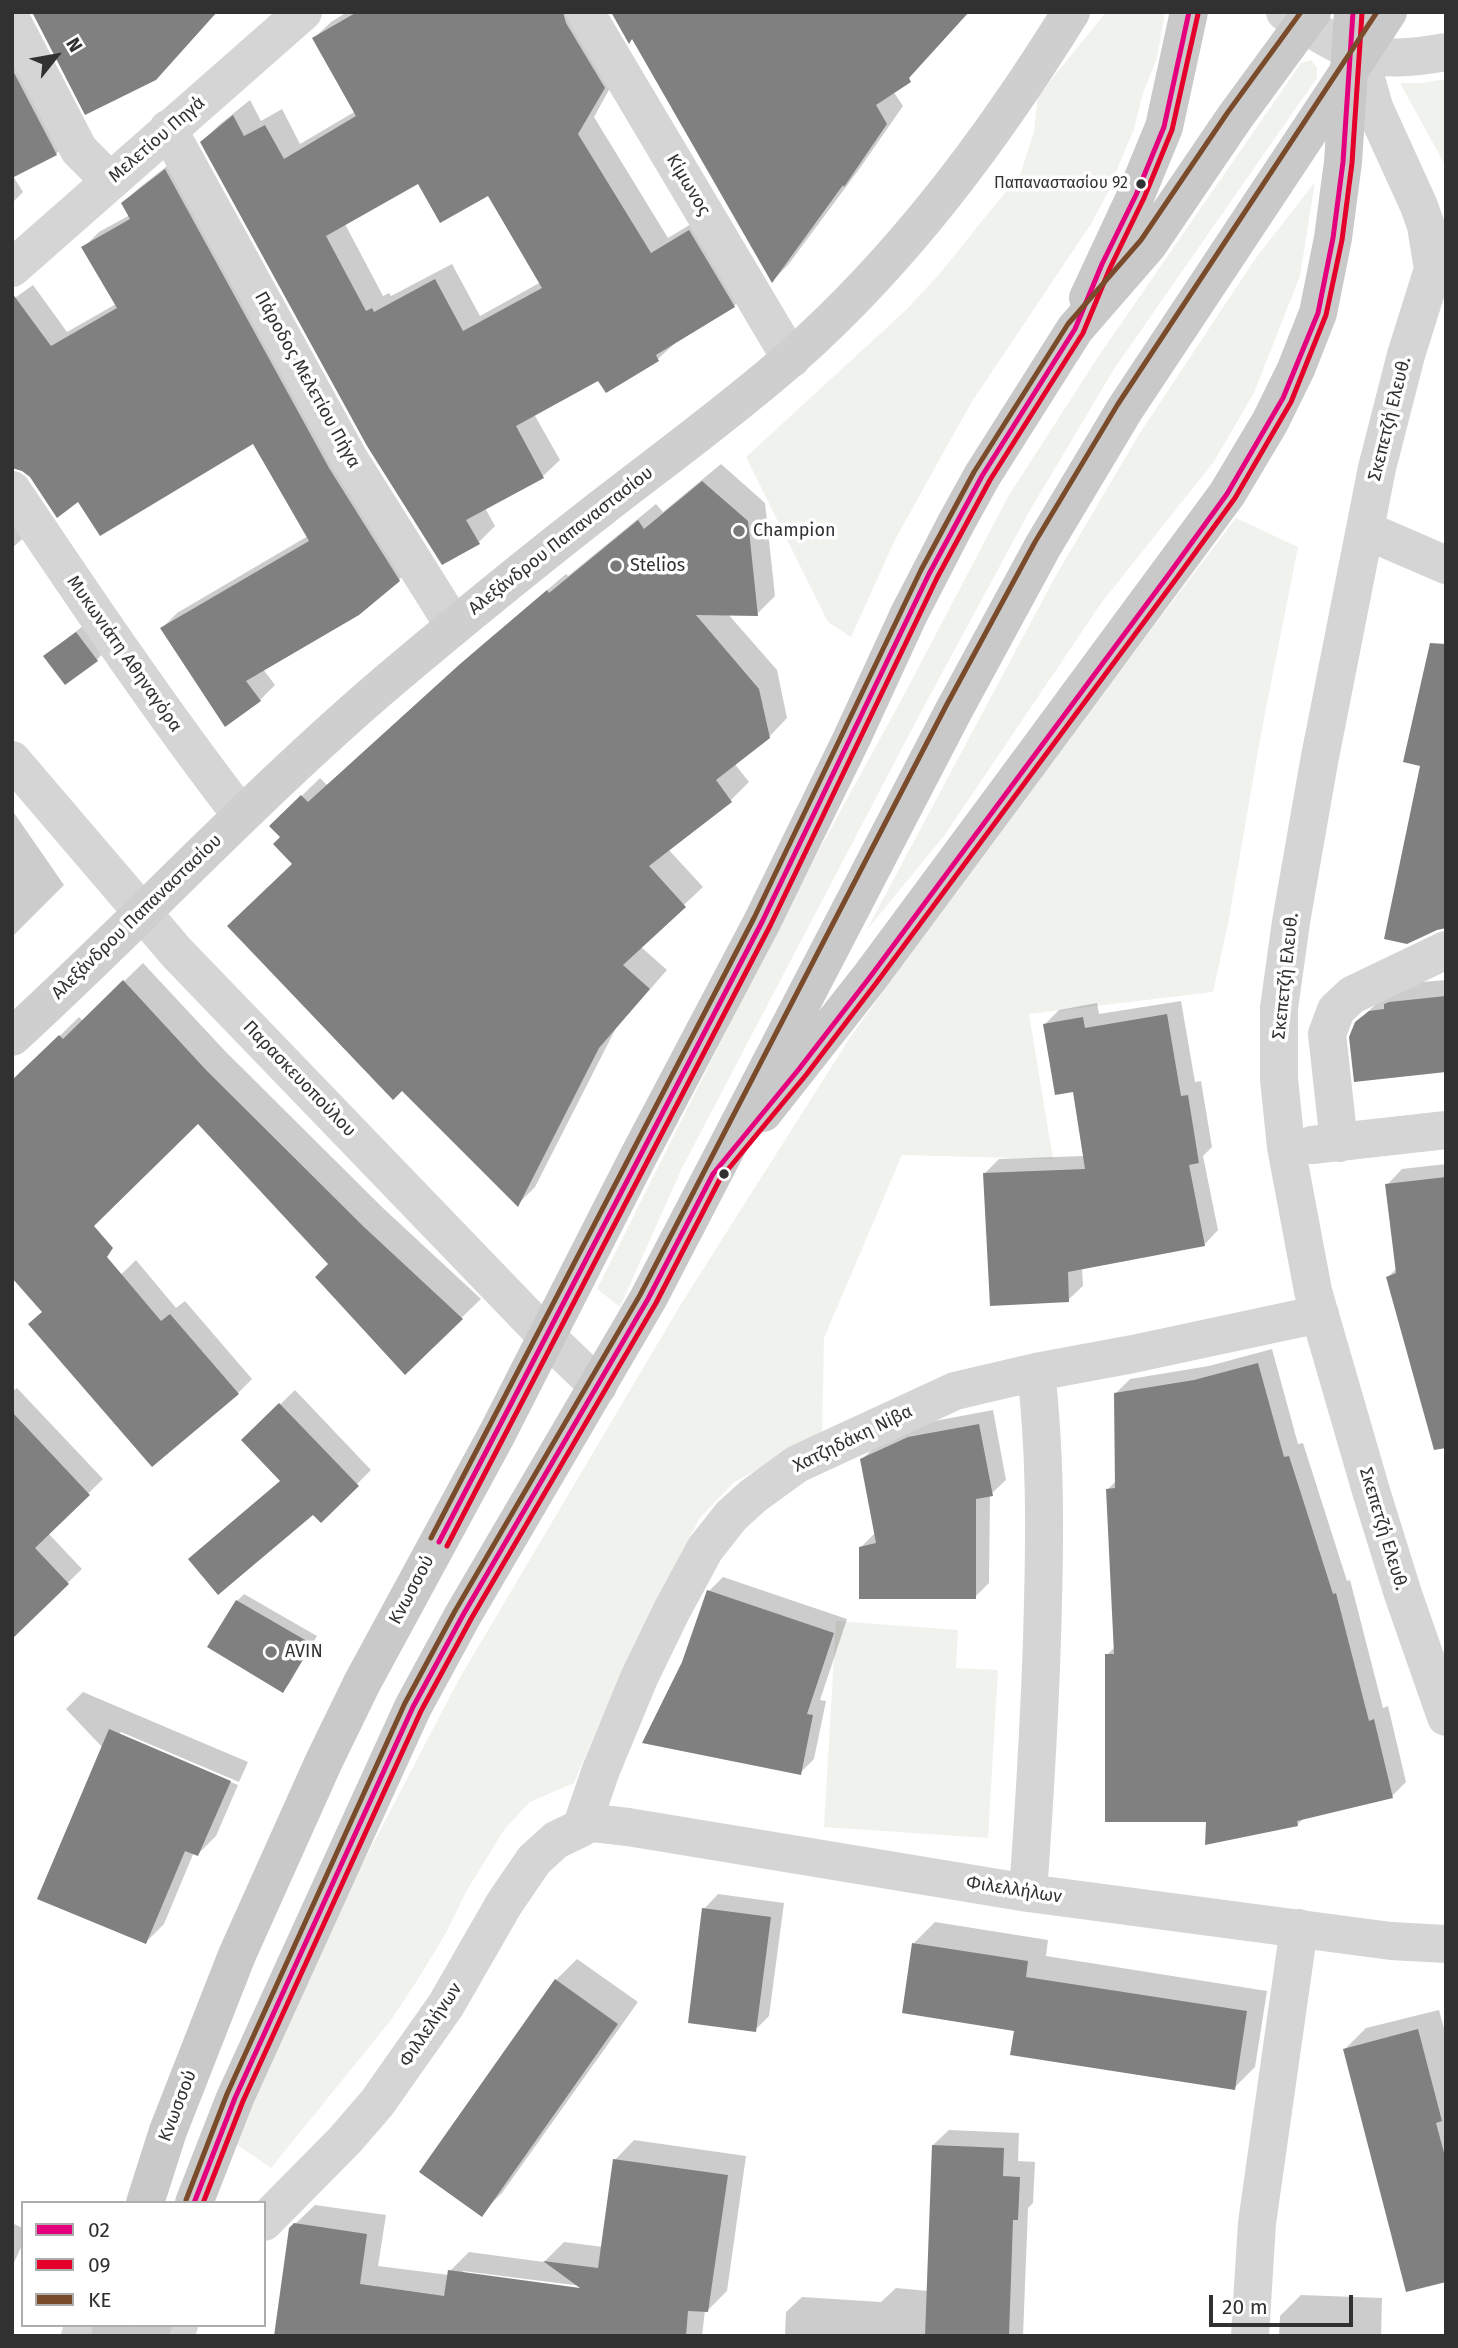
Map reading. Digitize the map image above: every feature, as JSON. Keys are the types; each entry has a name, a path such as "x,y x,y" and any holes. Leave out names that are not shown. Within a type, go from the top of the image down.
{"main road":[{"name":"Αλεξάνδρου Παπαναστασίου","path":"12,1037 143,913 241,815 348,716 531,563 791,359 874,278 956,181 999,122 1071,12"},
{"path":"1075,329 1164,127 1189,12"},
{"path":"713,1174 870,977 1027,765 1227,494 1269,422 1296,369 1318,313 1333,238 1343,162 1353,12"},
{"path":"195,2201 235,2098 413,1707 463,1615 648,1299 954,709 1043,546 1133,397 1388,12"},
{"path":"1075,329 1147,245 1301,15"},
{"name":"Κνωσσού","path":"146,2201 168,2132 237,1955 362,1683 497,1434 762,922 929,574 982,476 1075,329"}],"street":[{"name":"Μελετίου Πηγά","path":"12,268 303,12"},
{"name":"Κίμωνος","path":"584,12 791,359"},
{"path":"1301,15 1328,40 1359,54 1376,58 1396,58 1446,52"},
{"path":"12,21 79,150 110,181"},
{"path":"1359,54 1374,107 1440,258"},
{"name":"Πάροδος Μελετίου Πήγα","path":"168,129 348,457 454,626"},
{"name":"Σκεπετζή Ελευθ.","path":"1440,258 1390,412 1319,762 1284,967 1279,1079 1286,1147 1304,1246 1320,1314 1403,1594 1446,1717"},
{"name":"Μυκωνιάτη Αθηναγόρα","path":"12,490 173,724 241,815"},
{"path":"1365,530 1446,565"},
{"name":"Παρασκευοπούλου","path":"12,760 177,953 597,1386"},
{"path":"1339,1143 1328,1034 1336,1010 1352,995 1446,950"},
{"path":"1286,1147 1446,1130"},
{"name":"Χατζηδάκη Νίβα","path":"584,1822 617,1728 650,1656 705,1549 731,1516 797,1464 955,1391 1320,1314"},
{"path":"1028,1893 1040,1723 1044,1548 1044,1474 1036,1372"},
{"name":"Φιλελλήλων","path":"584,1822 1028,1893 1391,1941 1446,1944"},
{"name":"Φιλλελήνων","path":"266,2220 345,2140 384,2092 446,2005 504,1904 534,1860 556,1840 581,1828 584,1822"},
{"path":"1250,2336 1260,2200 1299,1928"}],"shaded area":[{"path":"1106,12 1165,12 1157,58 1142,96 1134,129 1107,194 1091,224 973,400 948,444 894,542 851,637 828,622 746,457 907,309 942,271 1020,175 1034,132 1038,96"},
{"path":"1311,60 1317,68 1317,78 1114,369 1029,512 682,1168 620,1307 597,1289 788,907 1009,495 1100,354 1301,63"},
{"path":"1446,79 1446,167 1400,83"},
{"path":"1315,182 1300,276 1254,393 1213,463 1102,602 944,836 866,931 1055,577 1138,436 1255,259"},
{"path":"1236,518 1298,547 1213,992 1029,1014 1053,1159 902,1155 824,1338 822,1439 733,1483 699,1519 600,1722 574,1783 530,1802 504,1830 467,1890 446,1933 391,2020 271,2168 236,2144 260,2082 363,1863 458,1681 681,1304 851,1036 1029,790"},
{"path":"836,1621 958,1630 956,1668 998,1670 988,1838 824,1827"}],"building":[{"path":"32,12 217,12 156,80 85,115"},
{"path":"357,12 563,12 566,23 605,88 578,134 651,253 689,230 735,307 656,355 659,361 606,393 598,381 516,426 544,478 466,520 480,544 442,565 367,446 200,142 233,115 244,136 265,125 284,159 356,116 312,38","holes":["418,184 440,223 488,196 542,288 463,331 435,279 374,312 372,308 366,311 326,236"]},
{"path":"611,12 969,12 909,78 911,82 876,105 887,124 772,283 632,39 629,44"},
{"path":"12,69 57,155 12,178"},
{"path":"165,169 329,468 400,581 359,615 246,681 261,701 225,727 160,628 309,541 253,444 100,536 78,502 57,518 30,477 12,468 12,293 51,346 117,308 81,247 130,219 121,203"},
{"path":"702,481 748,521 758,616 696,615 759,689 770,738 716,780 732,802 649,866 686,907 623,965 650,989 599,1048 518,1207 402,1091 393,1100 227,926 292,864 273,844 280,837 269,826 301,795 308,802 460,664 547,590 549,593 638,520 644,529"},
{"path":"76,632 98,661 65,685 43,656"},
{"path":"1430,643 1446,644 1446,928 1407,944 1384,939 1420,766 1403,762"},
{"path":"123,980 206,1070 364,1227 463,1319 405,1375 315,1277 328,1264 198,1124 94,1226 113,1248 107,1257 161,1321 170,1314 239,1394 152,1467 28,1324 42,1312 12,1278 12,1080 59,1035 63,1039"},
{"path":"1446,996 1446,1072 1354,1082 1349,1037 1355,1022 1369,1011 1384,1009 1384,1004 1389,1002"},
{"path":"1167,1014 1181,1096 1188,1095 1199,1163 1189,1165 1205,1246 1068,1272 1069,1302 990,1306 983,1173 1085,1169 1073,1092 1055,1095 1043,1024 1083,1017 1085,1028"},
{"path":"1446,1177 1446,1448 1434,1450 1386,1277 1396,1273 1385,1184"},
{"path":"1258,1363 1284,1457 1289,1456 1333,1594 1336,1593 1369,1721 1374,1719 1393,1798 1297,1821 1298,1826 1205,1845 1206,1822 1105,1822 1105,1654 1114,1654 1106,1489 1115,1488 1114,1393 1194,1380"},
{"path":"279,1403 359,1486 321,1523 313,1515 218,1595 188,1559 280,1481 241,1440"},
{"path":"12,1412 90,1495 35,1548 69,1584 12,1639"},
{"path":"979,1424 993,1496 976,1499 976,1599 859,1599 859,1547 876,1543 860,1459 908,1437"},
{"path":"707,1590 834,1633 807,1714 813,1715 801,1775 642,1743 682,1662"},
{"path":"236,1600 312,1644 283,1693 207,1647"},
{"path":"109,1729 231,1781 198,1856 185,1851 146,1944 37,1899"},
{"path":"702,1908 771,1917 756,2032 688,2023"},
{"path":"912,1943 1028,1961 1026,1977 1247,2011 1235,2090 1010,2055 1014,2031 902,2013"},
{"path":"555,1979 618,2024 482,2217 419,2172"},
{"path":"1418,2029 1442,2121 1436,2123 1446,2160 1446,2282 1406,2292 1343,2049"},
{"path":"932,2145 1004,2148 1003,2176 1020,2177 1018,2220 1013,2220 1009,2336 925,2336"},
{"path":"613,2159 728,2175 708,2312 688,2311 686,2336 274,2336 289,2228 294,2223 367,2234 360,2284 444,2296 448,2270 580,2288 543,2261 598,2268"}],"transit line":[{"name":"02","path":"439,1542 762,922 929,574 982,476 1075,329 1164,127 1189,12"},
{"name":"KE","path":"431,1538 754,918 921,570 974,472 1068,324 1141,240 1228,112 1301,12"},
{"name":"02","path":"195,2201 235,2098 413,1707 463,1615 648,1299 713,1174 870,977 1169,574 1227,494 1283,398 1318,313 1333,238 1343,162 1353,12"},
{"name":"KE","path":"186,2200 227,2094 405,1703 455,1611 640,1295 946,706 1035,542 1118,404 1377,12"},
{"name":"09","path":"204,2201 243,2101 421,1711 471,1619 656,1303 720,1179 806,1075 877,982 1176,579 1235,498 1291,402 1326,315 1342,240 1352,163 1362,13"},
{"name":"09","path":"447,1546 770,926 937,578 990,480 1083,333 1172,130 1198,14"}],"place":[{"name":"Παπαναστασίου 92","path":"1141,184"},
{"name":"Champion","path":"739,531"},
{"name":"Stelios","path":"616,566"},
{"name":"AVIN","path":"271,1652"}]}
